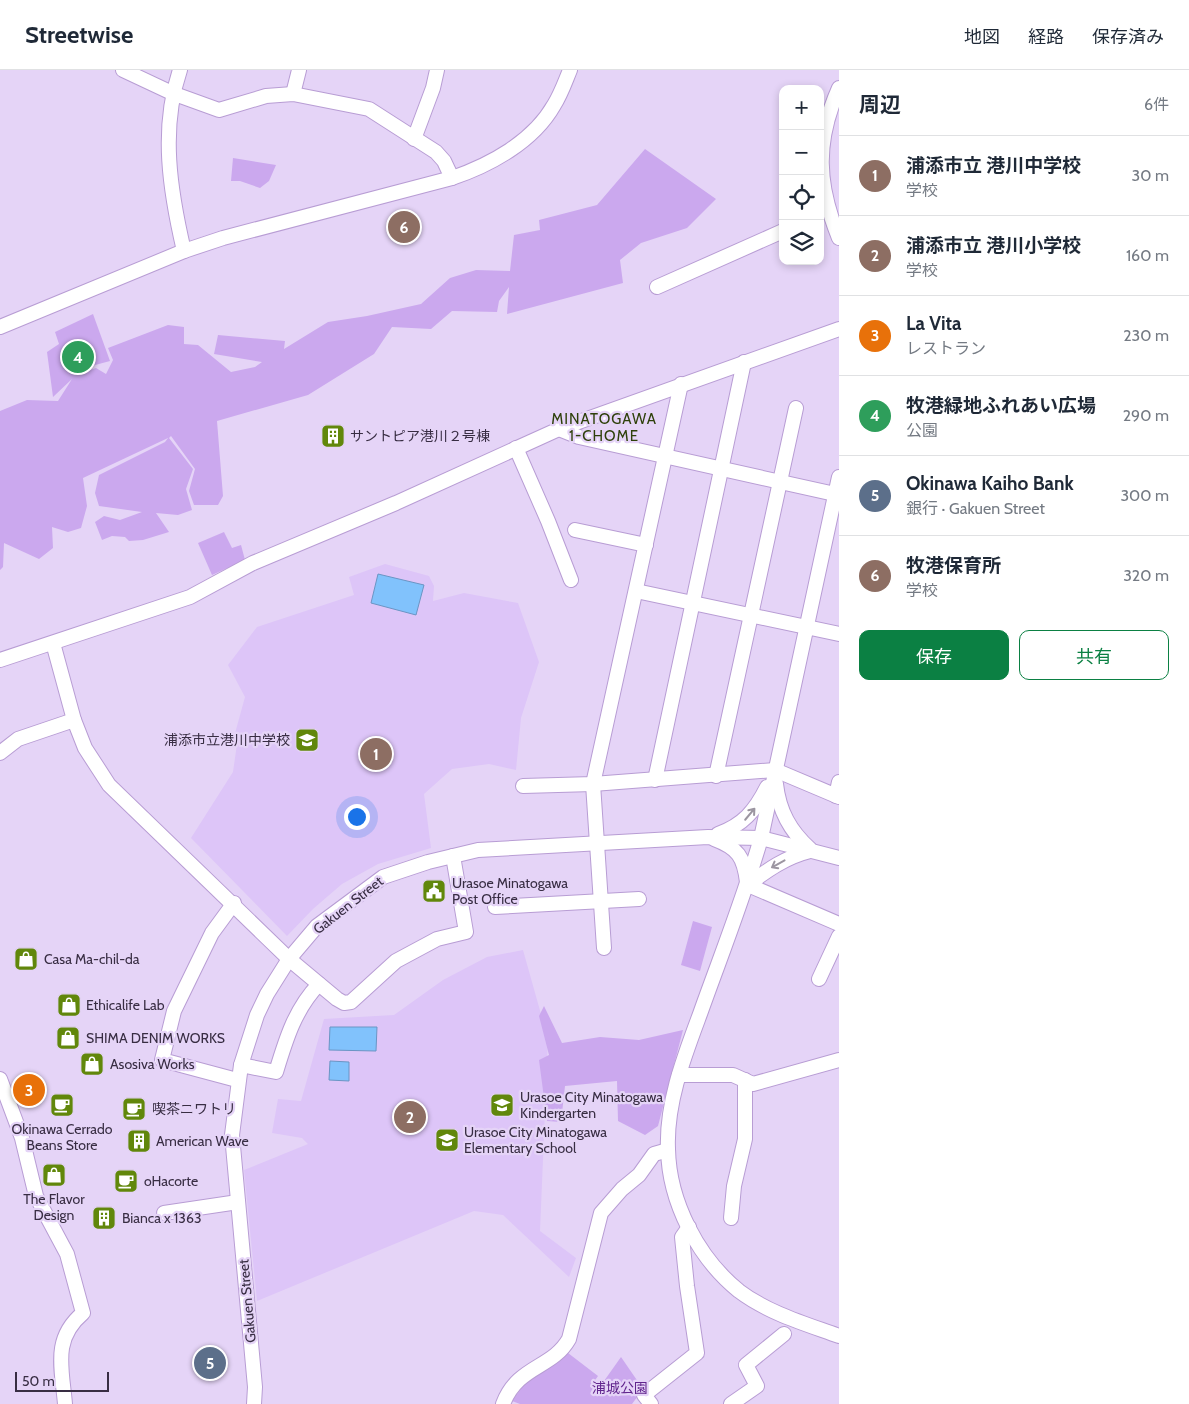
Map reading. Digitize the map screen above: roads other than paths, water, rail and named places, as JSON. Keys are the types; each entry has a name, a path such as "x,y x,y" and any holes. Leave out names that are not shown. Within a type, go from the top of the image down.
{"street":[{"path":"123,70 172,93 219,110 266,96 293,94 369,109 436,152 444,161 452,178"},
{"path":"180,70 172,93 168,148 172,198 184,251"},
{"path":"293,94 299,70"},
{"path":"414,139 438,70"},
{"path":"0,327 184,251 222,238 452,178 482,167 532,132 554,106 570,70"},
{"path":"821,175 821,146 826,118 839,88"},
{"path":"824,212 839,238"},
{"path":"657,287 779,232"},
{"path":"0,660 190,598 253,563 396,503 559,429 839,329"},
{"path":"655,780 744,362"},
{"path":"604,948 593,784 681,384"},
{"path":"716,776 796,408"},
{"path":"559,429 579,438 837,494"},
{"path":"516,448 571,580"},
{"path":"839,477 837,494 761,838 748,885 679,1075 670,1112 668,1150 673,1183 689,1227 698,1245 716,1268 739,1291 764,1306 839,1336"},
{"path":"575,530 646,545"},
{"path":"636,591 839,634"},
{"path":"53,643 74,720 85,748 110,785 234,903 289,959 344,1003 352,1002 396,961 437,939 466,932 453,856"},
{"path":"0,753 18,738 74,720"},
{"path":"708,837 735,828 745,821 755,809 775,770"},
{"path":"748,885 788,859 812,850 798,837 785,817 777,795 775,770"},
{"path":"522,786 593,784 775,770 837,796 839,782"},
{"path":"708,837 733,849 742,858 748,885"},
{"name":"Gakuen Street","path":"254,1404 255,1387 232,1135 238,1080 257,1015 289,959 317,926 383,877 478,850 708,837 761,838 839,858"},
{"path":"748,885 839,924"},
{"path":"495,907 639,899"},
{"path":"234,903 212,933 174,1011 162,1060 238,1080"},
{"path":"819,978 839,936"},
{"path":"241,1065 276,1072 288,1029 307,996 319,984"},
{"path":"679,1075 733,1074 753,1084 839,1060"},
{"path":"0,1078 22,1138 36,1196 67,1254 83,1313 73,1322 65,1334 60,1355 65,1404"},
{"path":"730,1218 734,1186 745,1139 745,1080"},
{"path":"503,1404 512,1386 523,1375 554,1356 564,1348 569,1339 596,1228 607,1204 639,1175 654,1154 668,1150"},
{"path":"164,1213 238,1202"},
{"path":"651,1404 644,1395 698,1353 686,1286 682,1237 689,1227"},
{"path":"731,1404 757,1386 746,1365 784,1334"}],"water":[{"path":"378,574 424,585 416,615 371,603"},
{"path":"330,1027 377,1027 376,1051 329,1050"},
{"path":"330,1061 349,1062 349,1081 329,1080"}],"place":[{"name":"牧港保育所","path":"404,227"},
{"name":"牧港緑地ふれあい広場","path":"78,357"},
{"name":"サントピア港川２号棟","path":"333,436"},
{"name":"浦添市立港川中学校","path":"307,740"},
{"name":"浦添市立 港川中学校","path":"376,754"},
{"name":"Urasoe Minatogawa Post Office","path":"434,891"},
{"name":"Casa Ma-chil-da","path":"26,959"},
{"name":"Ethicalife Lab","path":"69,1005"},
{"name":"SHIMA DENIM WORKS","path":"68,1038"},
{"name":"Asosiva Works","path":"92,1064"},
{"name":"La Vita","path":"29,1090"},
{"name":"Okinawa Cerrado Beans Store","path":"62,1105"},
{"name":"Urasoe City Minatogawa Kindergarten","path":"502,1105"},
{"name":"喫茶ニワトリ","path":"134,1109"},
{"name":"浦添市立 港川小学校","path":"410,1117"},
{"name":"Urasoe City Minatogawa Elementary School","path":"447,1140"},
{"name":"American Wave","path":"139,1141"},
{"name":"The Flavor Design","path":"54,1175"},
{"name":"oHacorte","path":"126,1181"},
{"name":"Bianca x 1363","path":"104,1218"},
{"name":"Okinawa Kaiho Bank","path":"210,1363"}],"district":[{"name":"MINATOGAWA 1-CHOME","path":"604,428"}],"park label":[{"name":"浦城公園","path":"620,1388"}]}
